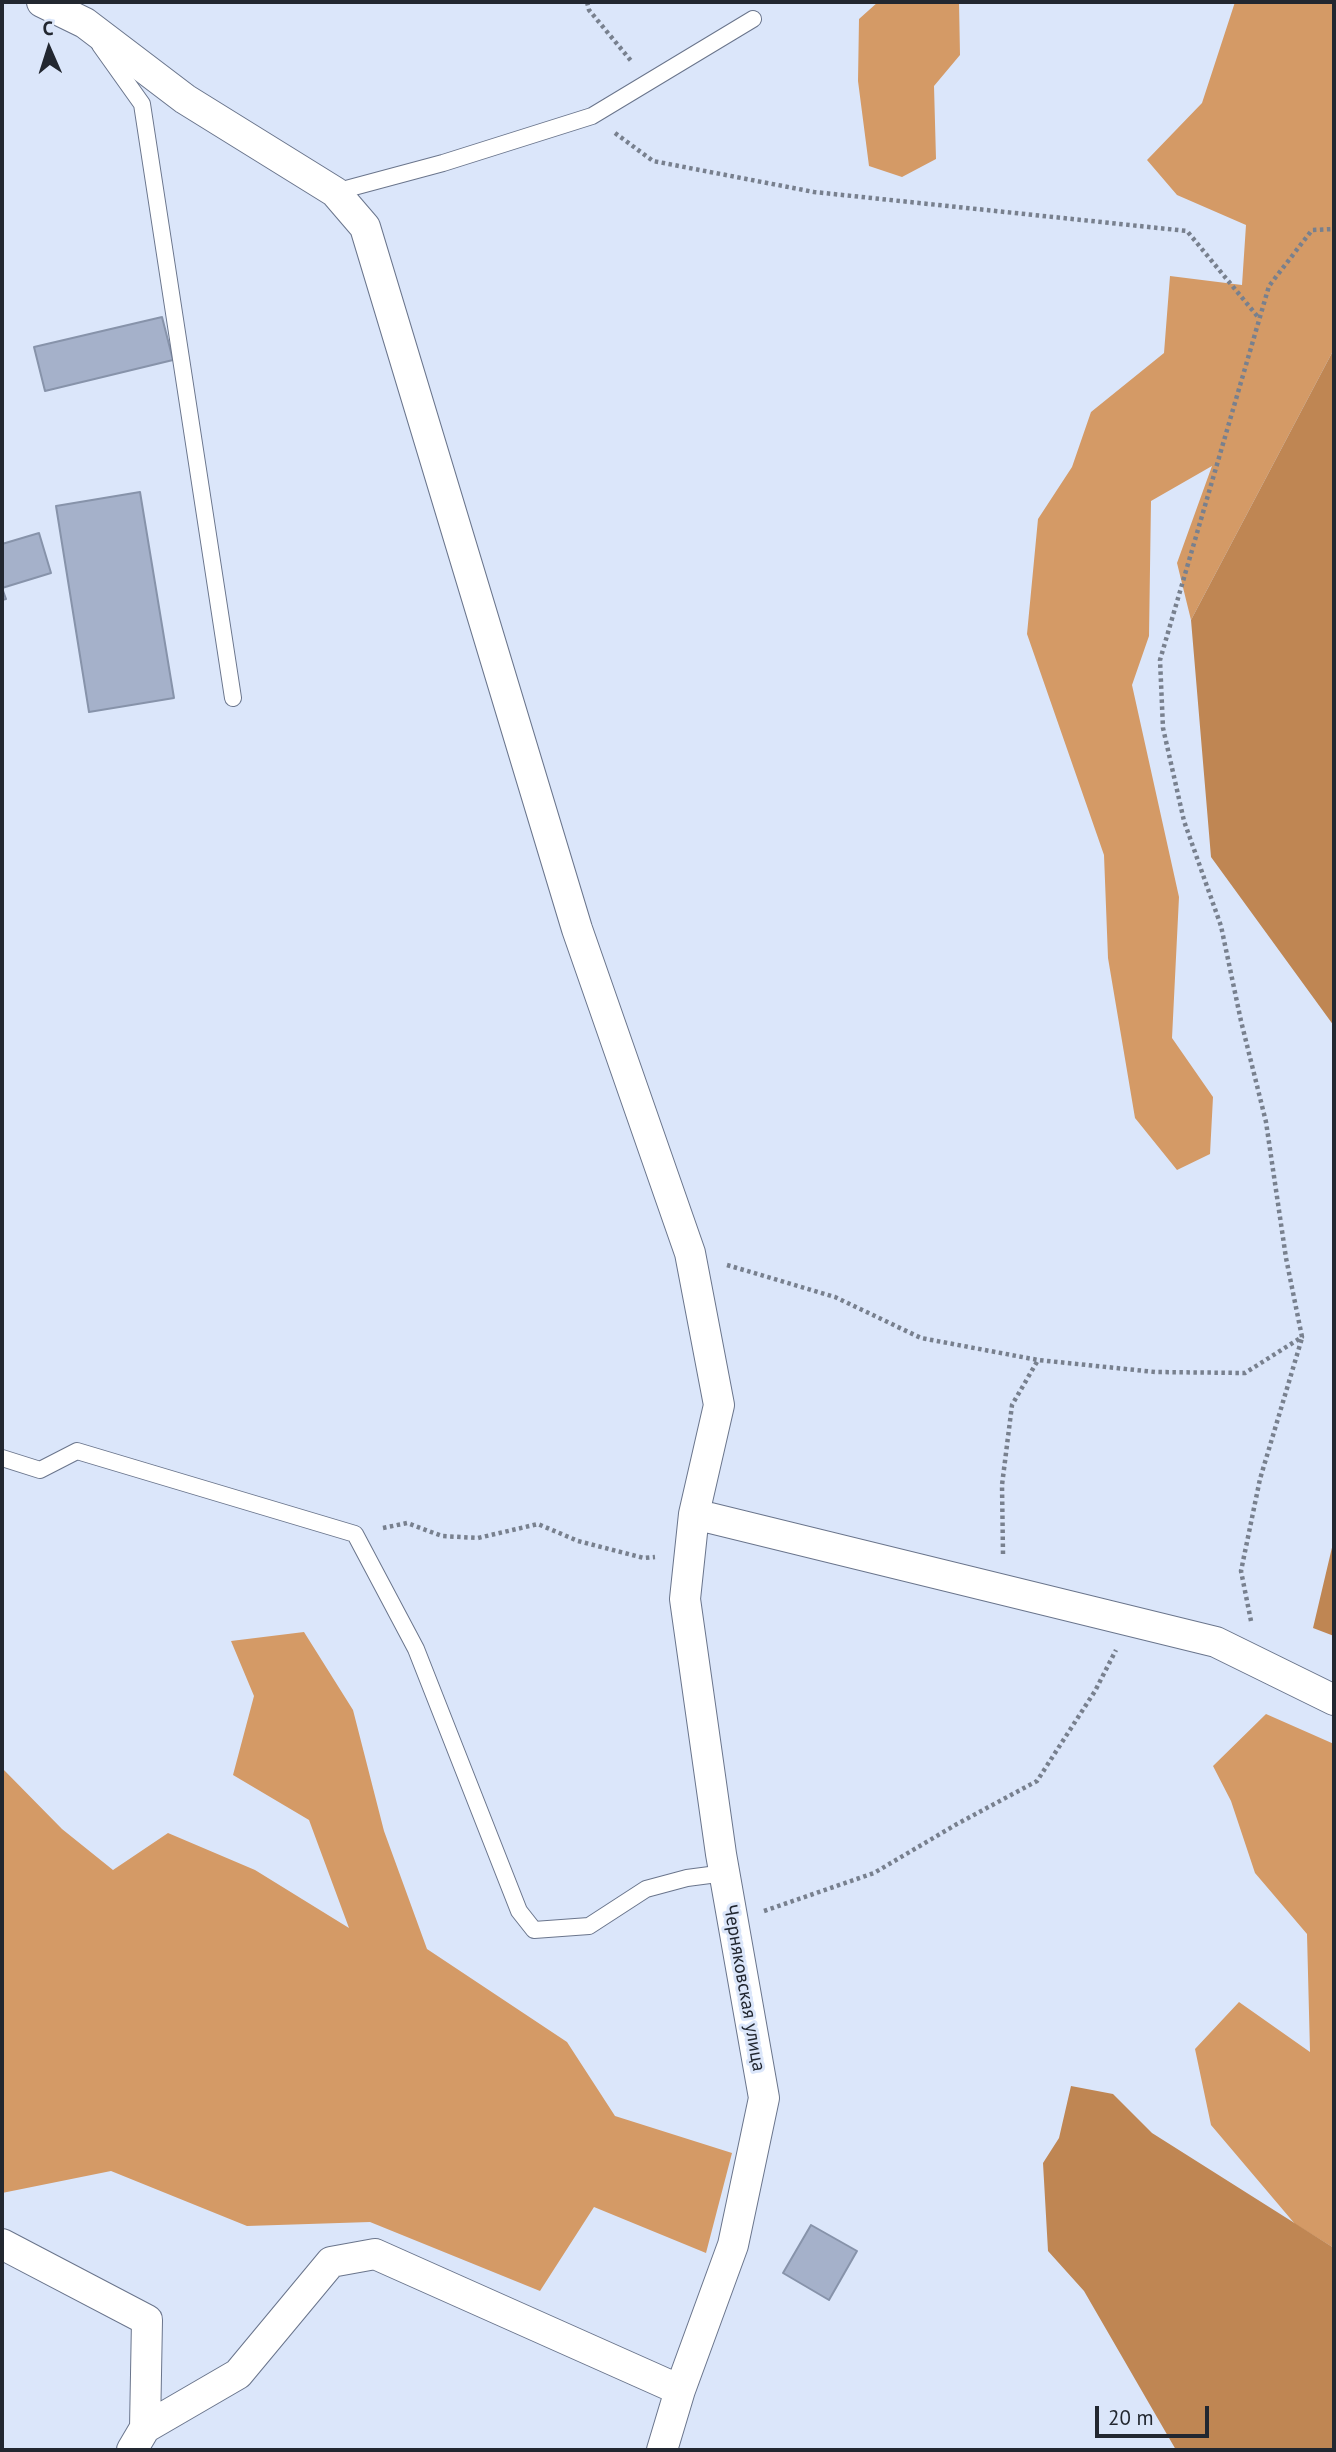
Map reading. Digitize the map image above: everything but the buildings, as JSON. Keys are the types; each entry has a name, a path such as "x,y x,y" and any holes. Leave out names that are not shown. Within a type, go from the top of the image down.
{"street":[{"name":"Черняковская улица","path":"42,2 85,23 185,99 335,192 365,227 577,929 690,1253 719,1405 694,1514 685,1599 724,1873 764,2098 733,2245 680,2390 662,2450"},
{"path":"694,1514 1216,1642 1334,1700"},
{"path":"2,2244 147,2320 139,2439"},
{"path":"139,2439 238,2374 331,2262 375,2254 680,2390"}],"lane":[{"path":"335,192 443,163 592,116 753,19"},
{"path":"85,23 142,104 233,698"},
{"path":"2,1458 40,1470 77,1451 355,1534 416,1649 519,1911 534,1930 589,1926 646,1889 687,1878 724,1873"}],"path":[{"path":"587,2 589,10 648,82"},
{"path":"592,116 653,161 708,172 814,191 1187,231 1259,318"},
{"path":"1260,1663 1241,1571 1260,1479 1302,1337 1286,1258 1266,1122 1221,926 1184,821 1163,728 1160,660 1269,286 1312,230 1334,229"},
{"path":"690,1253 835,1297 920,1338 1038,1360 1155,1372 1245,1373 1302,1337"},
{"path":"1004,1590 1002,1485 1012,1405 1038,1360"},
{"path":"355,1534 407,1523 442,1536 478,1538 538,1524 578,1541 643,1558 690,1555"},
{"path":"733,1922 873,1873 1037,1781 1095,1691 1130,1621"}],"shaded area":[{"path":"878,2 959,2 960,55 934,86 936,159 902,177 869,166 858,81 859,19"},
{"path":"1235,2 1334,2 1334,349 1191,620 1177,563 1212,466 1151,501 1149,636 1132,685 1179,897 1172,1038 1213,1097 1210,1154 1177,1170 1135,1118 1108,958 1104,855 1027,634 1038,519 1072,467 1091,412 1164,353 1170,276 1242,285 1246,225 1177,195 1147,160 1202,103"},
{"path":"1334,349 1334,1026 1211,857 1191,620"},
{"path":"1334,1539 1334,1636 1313,1628"},
{"path":"304,1632 353,1710 384,1831 427,1949 567,2042 615,2116 732,2153 706,2253 594,2207 540,2291 370,2222 247,2226 111,2171 2,2193 2,1768 62,1829 113,1870 168,1833 255,1870 349,1928 309,1820 233,1775 254,1696 231,1641"},
{"path":"1266,1714 1334,1744 1334,2248 1295,2224 1211,2125 1195,2049 1239,2002 1310,2052 1307,1934 1255,1873 1231,1801 1213,1766"},
{"path":"1071,2086 1113,2094 1152,2133 1334,2248 1334,2450 1176,2450 1084,2291 1048,2251 1043,2163 1059,2138"}]}
